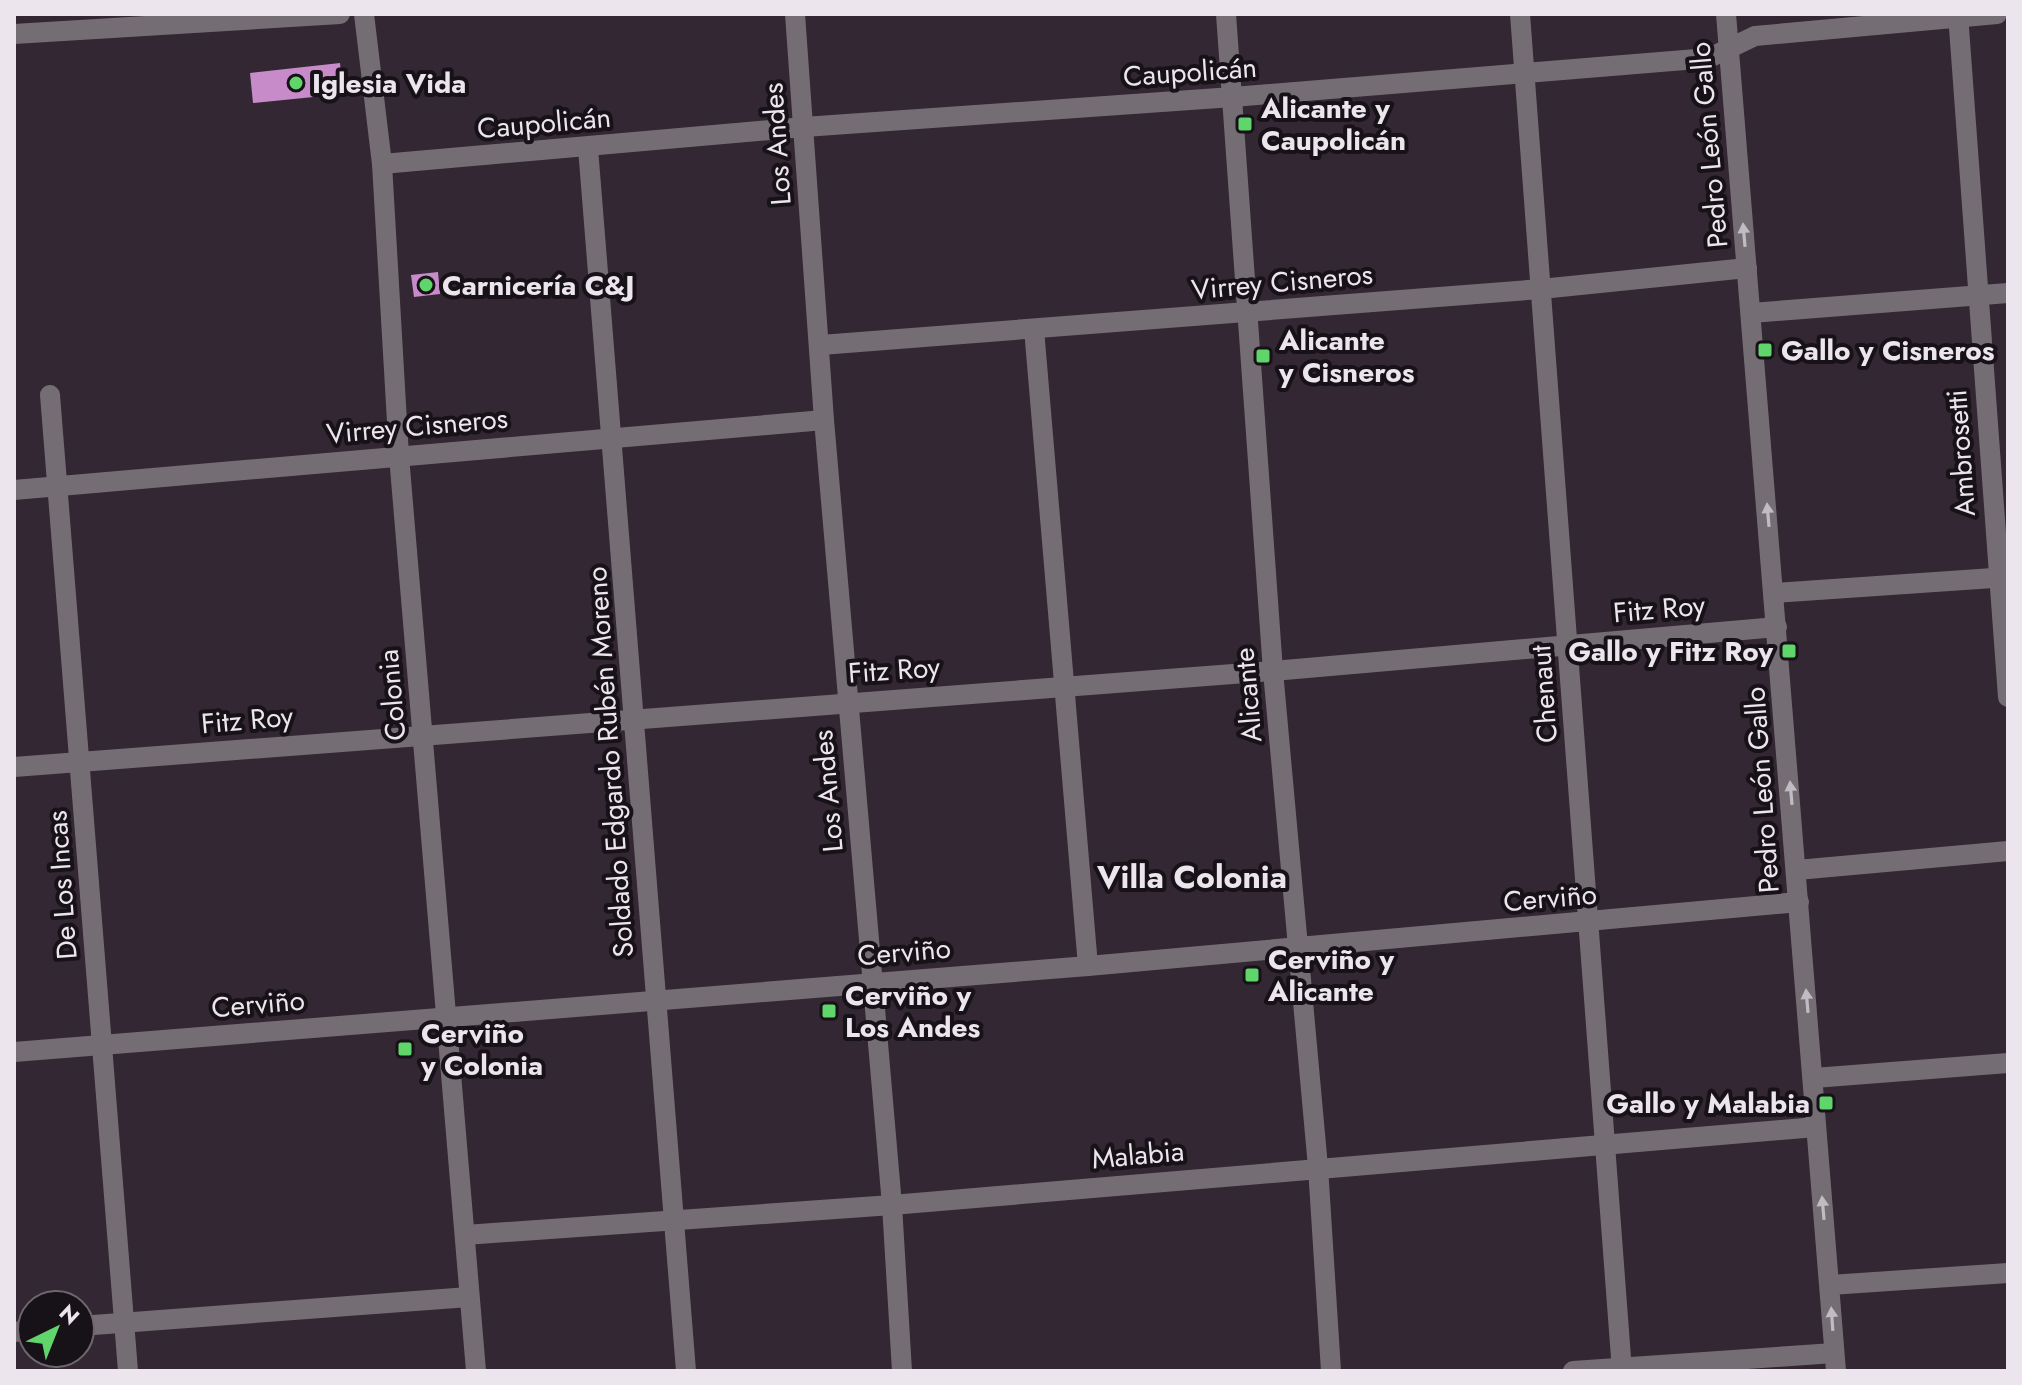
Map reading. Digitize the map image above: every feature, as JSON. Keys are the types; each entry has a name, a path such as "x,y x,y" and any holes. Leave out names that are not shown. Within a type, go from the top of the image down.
{"street":[{"path":"20,27 340,14"},
{"name":"Colonia","path":"364,14 382,164 399,456 476,1371"},
{"name":"Los Andes","path":"795,14 824,420 892,1205 902,1371"},
{"name":"Alicante","path":"1226,14 1273,671 1318,1167 1331,1371"},
{"name":"Chenaut","path":"1520,14 1588,923 1608,1147 1622,1369"},
{"name":"Pedro León Gallo","path":"1726,14 1835,1362"},
{"name":"Caupolicán","path":"382,164 804,127 1233,97 1709,58 1755,36 1997,14"},
{"name":"Ambrosetti","path":"1958,16 2003,577 2008,697"},
{"name":"Soldado Edgardo Rubén Moreno","path":"588,148 614,437 672,1223 686,1371"},
{"name":"Virrey Cisneros","path":"821,345 1541,289 1747,268"},
{"path":"1751,313 2008,293"},
{"path":"1034,329 1088,966"},
{"name":"De Los Incas","path":"50,395 128,1371"},
{"name":"Virrey Cisneros","path":"14,490 824,420"},
{"path":"1775,593 2003,577"},
{"name":"Fitz Roy","path":"14,767 1273,671 1777,627"},
{"path":"1797,870 2008,851"},
{"name":"Cerviño","path":"14,1052 1088,966 1799,902"},
{"path":"1814,1078 2008,1063"},
{"name":"Malabia","path":"465,1235 672,1223 1318,1167 1608,1147 1816,1127"},
{"path":"1830,1285 2008,1273"},
{"path":"96,1325 469,1297"},
{"path":"1573,1371 1835,1362"}],"building":[{"name":"Iglesia Vida","path":"340,63 343,94 253,103 250,73"},
{"name":"Carnicería C&J","path":"438,272 440,294 414,297 411,275"}],"place":[{"name":"Iglesia Vida","path":"296,83"},
{"name":"Alicante y Caupolicán","path":"1245,124"},
{"name":"Carnicería C&J","path":"426,285"},
{"name":"Gallo y Cisneros","path":"1765,350"},
{"name":"Alicante y Cisneros","path":"1263,356"},
{"name":"Gallo y Fitz Roy","path":"1789,651"},
{"name":"Cerviño y Alicante","path":"1252,975"},
{"name":"Cerviño y Los Andes","path":"829,1011"},
{"name":"Cerviño y Colonia","path":"405,1049"},
{"name":"Gallo y Malabia","path":"1826,1103"}],"district":[{"name":"Villa Colonia","path":"1192,877"}]}
